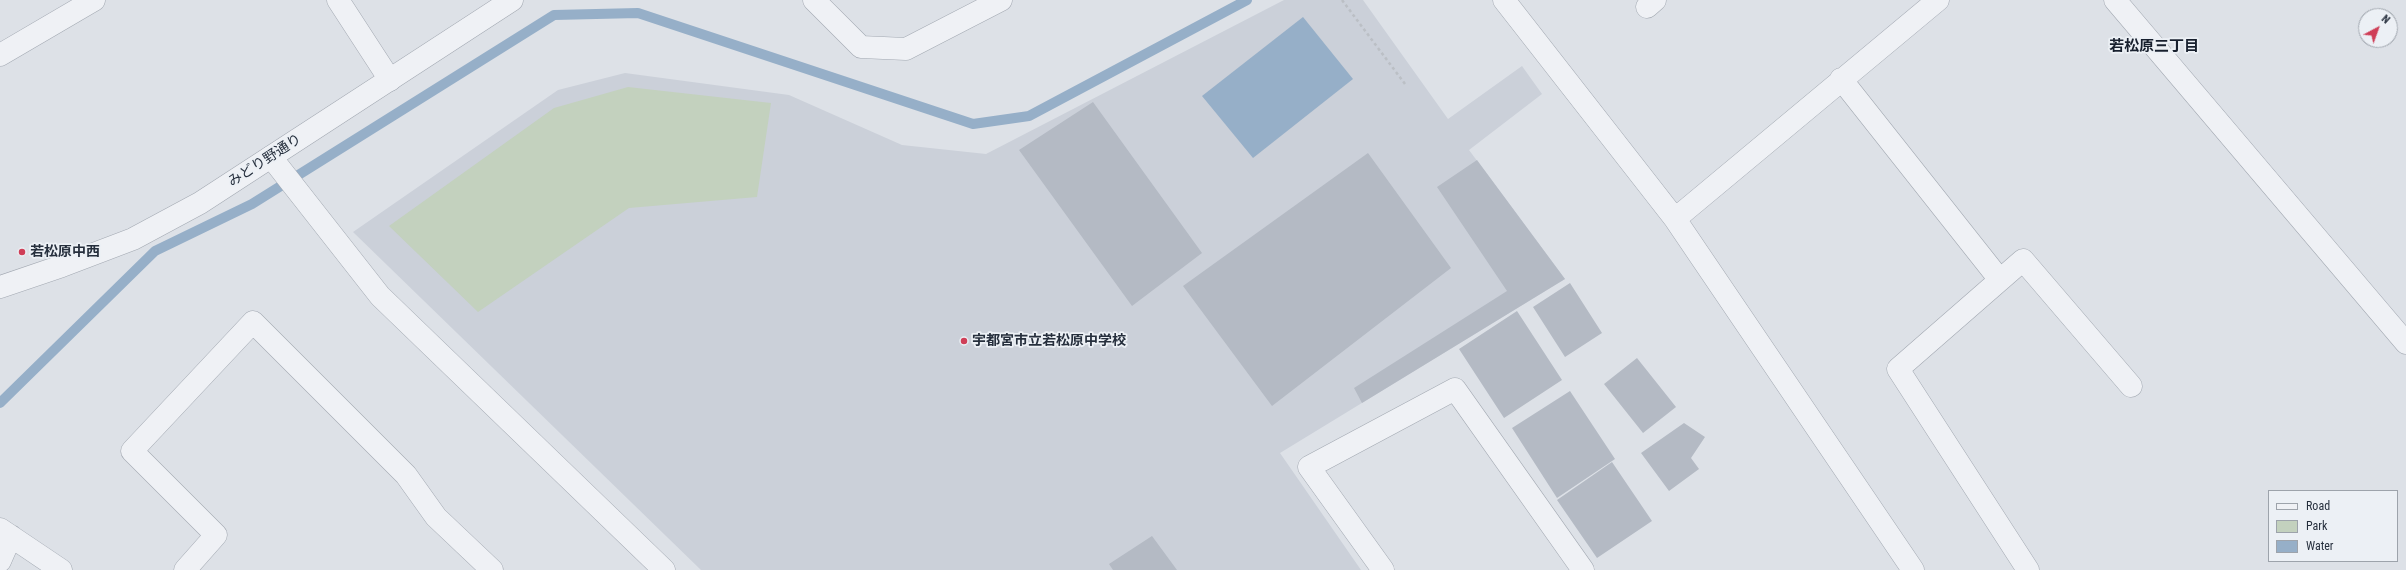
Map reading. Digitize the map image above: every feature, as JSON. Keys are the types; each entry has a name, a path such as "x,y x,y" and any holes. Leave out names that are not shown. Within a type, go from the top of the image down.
{"street":[{"path":"0,55 94,0"},
{"path":"338,0 390,80"},
{"name":"みどり野通り","path":"0,287 62,266 133,239 200,203 512,0"},
{"path":"814,0 861,47 906,49 1001,0"},
{"path":"1504,0 1675,219 1913,570"},
{"path":"2115,0 2406,343"},
{"path":"1675,219 1934,1"},
{"path":"1842,79 2000,280"},
{"path":"271,157 380,296 660,569"},
{"path":"2028,570 1898,369 2023,260 2131,386"},
{"path":"185,570 216,535 132,451 253,322 406,475 436,517 492,570"},
{"path":"1383,570 1309,467 1455,389 1583,570"},
{"path":"0,562 5,532 61,570"}],"path":[{"path":"1342,0 1406,84"}],"shaded area":[{"name":"宇都宮市立若松原中学校","path":"1284,0 1363,0 1448,119 1522,66 1542,94 1469,150 1565,279 1280,453 1361,570 701,570 353,232 558,90 625,73 789,95 902,145 986,154"}],"green space":[{"path":"628,87 771,103 757,197 629,208 478,312 389,226 554,108"}],"water":[{"path":"1303,17 1353,79 1253,158 1202,96"}],"building":[{"path":"1093,102 1202,253 1132,306 1019,150"},
{"path":"1368,153 1451,268 1272,406 1183,286"},
{"path":"1477,160 1565,279 1362,403 1354,388 1507,291 1437,187"},
{"path":"1570,283 1602,333 1565,357 1533,307"},
{"path":"1517,311 1562,380 1504,418 1459,349"},
{"path":"1637,358 1676,407 1643,433 1604,384"},
{"path":"1570,391 1615,459 1557,498 1512,428"},
{"path":"1684,423 1705,437 1691,458 1699,469 1669,491 1641,453"},
{"path":"1612,462 1652,521 1597,558 1557,500"},
{"path":"1152,536 1177,570 1113,570 1109,564"}],"waterway":[{"path":"0,403 155,251 252,204 554,15 638,13 973,124 1029,116 1247,0"}],"place":[{"name":"若松原中西","path":"22,252"},
{"name":"宇都宮市立若松原中学校","path":"964,341"}],"district":[{"name":"若松原三丁目","path":"2154,47"}]}
